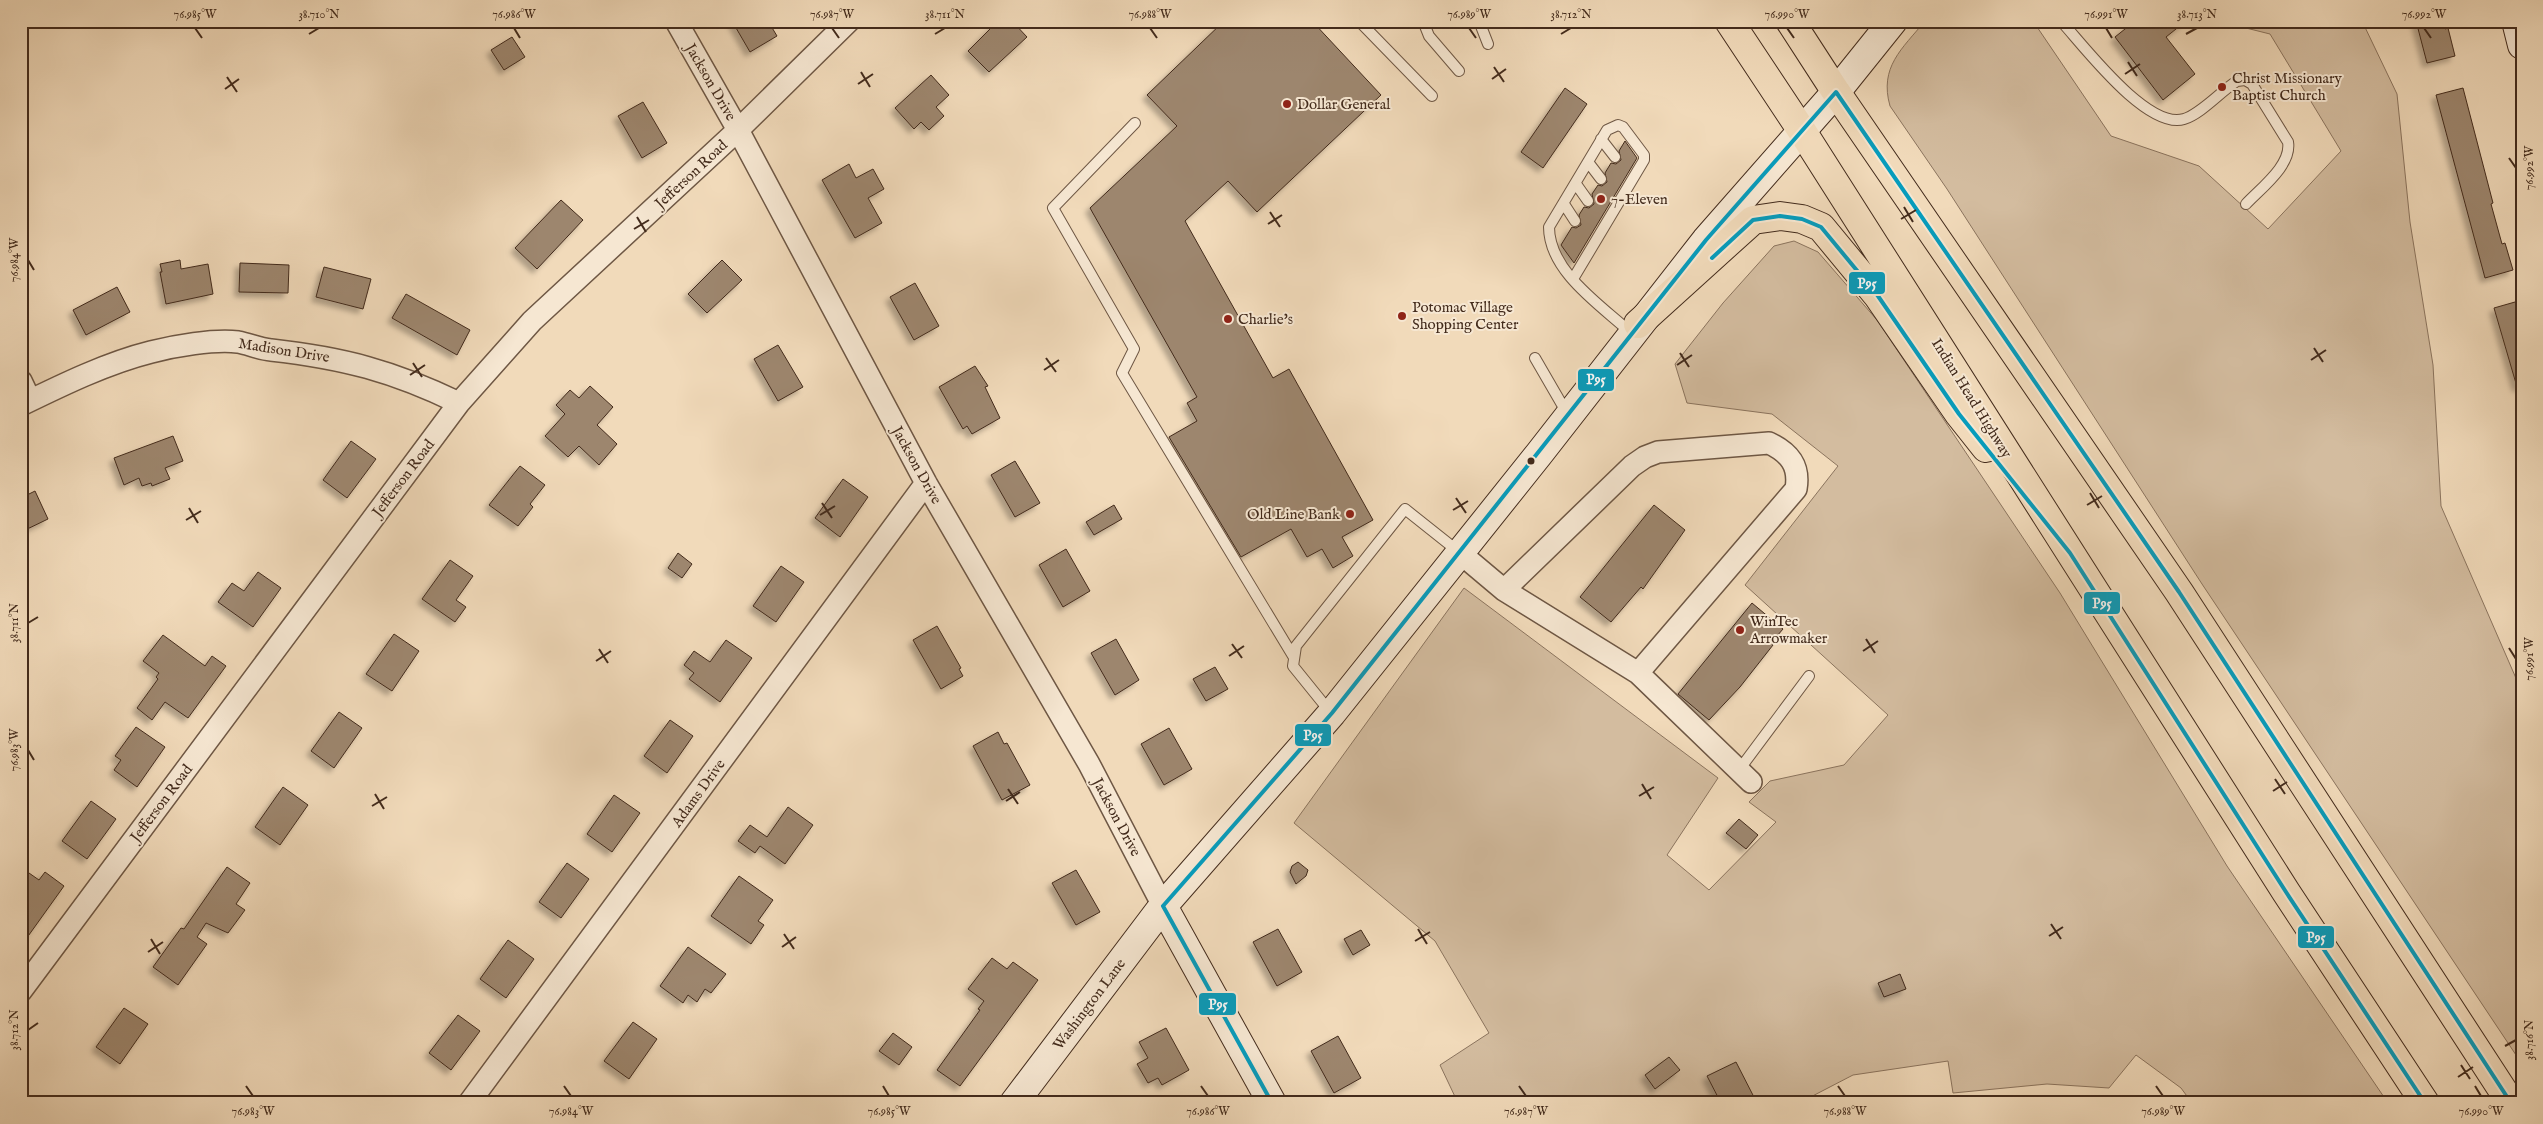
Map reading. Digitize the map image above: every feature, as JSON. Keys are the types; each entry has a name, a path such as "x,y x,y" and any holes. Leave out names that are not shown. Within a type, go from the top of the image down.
{"highway":[{"name":"Indian Head Highway","path":"1729,21 1802,131 2286,892 2425,1103"},
{"path":"1790,21 1836,92 2179,592 2511,1103"},
{"path":"1635,329 1753,220 1787,217 1802,219 1821,227 1878,296 1959,414 2070,553"}],"main road":[{"path":"2516,21 2522,45"},
{"name":"Washington Lane","path":"1014,1103 1164,906 1332,713 1706,240 1836,92 1888,24"},
{"path":"1164,906 1272,1103"}],"street":[{"name":"Jackson Drive","path":"676,21 738,130 926,483 1089,764 1164,906"},
{"name":"Jefferson Road","path":"21,991 459,403 532,321 738,130 850,21"},
{"name":"Madison Drive","path":"26,403 104,368 151,352 199,344 237,342 268,350 322,356 359,364 419,383 459,403"},
{"path":"21,381 26,403"},
{"path":"1504,590 1611,486 1645,457 1658,452 1769,443 1780,448 1796,466 1798,477 1796,489 1638,673"},
{"name":"Adams Drive","path":"469,1103 926,483"},
{"path":"1460,553 1504,590 1638,673 1745,776"}],"lane":[{"path":"1359,21 1432,96"},
{"path":"1423,21 1429,36 1459,71"},
{"path":"1479,21 1488,44"},
{"path":"2061,21 2132,99 2152,113 2171,120 2183,119 2237,81 2246,80 2252,84 2288,142 2290,151 2285,160 2246,204"},
{"path":"1135,123 1053,208 1134,349 1122,373 1293,656"},
{"path":"1573,279 1590,243 1630,178 1640,168 1644,156 1623,127 1618,124 1612,126 1601,140 1550,227 1549,236 1554,251 1573,279 1635,329"},
{"path":"1601,140 1615,157"},
{"path":"1588,162 1601,179"},
{"path":"1576,184 1588,201"},
{"path":"1564,204 1575,221"},
{"path":"1535,358 1568,416"},
{"path":"1332,713 1293,666 1296,646 1405,509 1460,553"},
{"path":"1745,776 1809,676"}],"shaded area":[{"path":"1925,21 2033,21 2111,136 2199,166 2268,229 2341,151 2270,34 2218,21 2362,21 2397,94 2410,222 2433,365 2441,506 2522,692 2522,1064 2202,584 1947,189 1890,106 1887,92 1890,69 1901,50"},
{"path":"1794,241 1818,252 1877,320 2060,593 2227,866 2388,1103 2192,1103 2181,1088 2136,1055 2109,1088 2047,1084 1953,1093 1948,1061 1853,1075 1799,1103 1458,1103 1440,1065 1489,1033 1435,941 1294,823 1464,588 1718,778 1667,855 1709,890 1776,822 1749,802 1770,781 1844,765 1888,715 1745,585 1838,466 1772,414 1687,403 1675,364 1723,303 1774,246"}],"building":[{"path":"732,21 768,21 777,36 750,52"},
{"path":"998,21 1012,21 1027,37 989,72 968,51"},
{"path":"1224,21 1312,21 1381,95 1257,212 1228,181 1185,221 1273,378 1289,369 1373,520 1342,537 1353,556 1333,568 1322,549 1307,557 1291,529 1241,557 1169,437 1197,421 1187,403 1197,397 1090,208 1177,126 1147,95"},
{"path":"2135,21 2186,21 2166,37 2195,74 2163,100 2115,37"},
{"path":"2416,21 2443,21 2445,29 2448,28 2455,56 2427,63"},
{"path":"512,37 525,57 504,70 491,50"},
{"path":"931,75 949,95 936,107 944,116 929,130 921,122 914,129 895,108"},
{"path":"1565,88 1587,104 1543,168 1521,152"},
{"path":"2463,88 2493,203 2491,204 2502,244 2505,243 2513,270 2485,278 2436,95"},
{"path":"643,102 667,143 642,158 618,116"},
{"name":"7-Eleven","path":"1625,141 1637,158 1574,263 1561,245 1572,227 1576,228 1581,225 1579,215 1584,207 1589,208 1594,204 1592,194 1598,185 1602,186 1607,182 1605,173 1611,163 1616,164 1621,160 1619,151"},
{"path":"849,164 856,178 873,169 884,189 868,198 882,223 855,238 822,180"},
{"path":"561,200 583,220 537,269 515,248"},
{"path":"180,260 181,269 208,264 213,294 166,304 160,264"},
{"path":"722,260 742,280 707,313 688,294"},
{"path":"240,263 289,265 288,293 239,292"},
{"path":"324,267 371,279 363,309 316,297"},
{"path":"915,283 939,326 914,340 890,297"},
{"path":"117,287 130,312 86,335 73,310"},
{"path":"406,294 470,330 457,355 392,318"},
{"path":"2522,300 2522,386 2517,387 2494,308"},
{"path":"778,345 803,387 778,401 754,359"},
{"path":"975,366 988,386 985,387 1000,418 972,434 967,426 963,429 939,387"},
{"path":"590,386 613,407 597,425 617,444 599,465 579,446 568,457 545,436 565,414 556,405 570,390 579,398"},
{"path":"173,436 183,461 165,468 170,479 152,486 151,483 142,486 139,478 124,485 114,458"},
{"path":"351,441 376,459 347,498 323,480"},
{"path":"1015,461 1040,503 1015,517 991,475"},
{"path":"520,466 545,485 530,504 533,507 518,526 489,505"},
{"path":"843,479 868,497 840,537 815,518"},
{"path":"35,491 48,519 21,532 21,498"},
{"path":"1114,505 1122,519 1094,535 1086,522"},
{"path":"1654,505 1685,530 1643,589 1641,587 1611,622 1580,597"},
{"path":"1066,549 1090,591 1063,607 1039,565"},
{"path":"678,553 692,564 682,578 668,568"},
{"path":"450,560 473,576 456,600 466,607 455,622 422,599"},
{"path":"781,566 804,582 776,622 753,606"},
{"path":"258,572 281,588 253,627 218,602 232,583 244,591"},
{"path":"1752,603 1783,629 1740,687 1709,720 1678,694"},
{"path":"937,626 961,668 959,669 963,676 941,689 913,640"},
{"path":"394,634 419,651 392,691 366,674"},
{"path":"163,635 205,666 212,656 226,666 188,718 165,702 152,720 137,708 158,679 156,677 159,673 143,661"},
{"path":"1116,639 1139,680 1115,695 1091,653"},
{"path":"726,640 752,658 720,702 689,679 694,673 684,665 694,651 710,662"},
{"path":"1215,667 1228,689 1206,701 1193,679"},
{"path":"339,712 362,728 334,768 311,751"},
{"path":"670,720 693,736 667,773 644,756"},
{"path":"136,727 165,747 137,787 114,770 121,760 115,756"},
{"path":"1169,728 1192,769 1164,785 1141,744"},
{"path":"998,732 1004,744 1007,743 1030,785 1002,800 973,746"},
{"path":"283,787 308,805 280,845 255,827"},
{"path":"614,795 640,813 612,852 587,834"},
{"path":"91,801 116,819 87,859 62,841"},
{"path":"788,807 813,825 785,864 760,846 755,853 738,841 750,825 767,837"},
{"path":"1739,819 1758,835 1746,849 1726,833"},
{"path":"1298,862 1308,870 1306,876 1296,884 1290,872 1292,866"},
{"path":"567,863 589,879 561,918 539,902"},
{"path":"227,867 250,883 236,904 245,910 228,933 206,923 197,937 207,944 178,985 153,967 181,928 184,929"},
{"path":"1076,870 1100,912 1076,925 1052,883"},
{"path":"45,872 64,886 21,946 21,884 29,873 39,880"},
{"path":"739,876 773,900 758,921 764,925 751,944 711,916"},
{"path":"1278,929 1302,972 1277,986 1253,942"},
{"path":"1361,930 1370,945 1353,955 1344,939"},
{"path":"508,940 534,959 506,998 480,979"},
{"path":"688,947 726,974 711,993 705,989 697,1002 688,995 683,1003 660,986"},
{"path":"992,958 1007,969 1013,962 1038,980 960,1086 937,1070 980,1010 978,1009 984,1001 968,989"},
{"path":"1900,974 1906,989 1884,997 1878,983"},
{"path":"124,1008 148,1024 120,1064 96,1047"},
{"path":"458,1015 480,1031 451,1070 429,1053"},
{"path":"633,1022 657,1039 629,1079 604,1061"},
{"path":"1166,1028 1189,1070 1162,1085 1158,1078 1148,1083 1137,1064 1148,1058 1139,1042"},
{"path":"893,1033 912,1047 899,1065 879,1051"},
{"path":"1338,1036 1361,1078 1334,1093 1311,1051"},
{"path":"1669,1057 1680,1070 1655,1089 1645,1075"},
{"path":"1736,1062 1757,1103 1721,1103 1707,1076"}],"transit line":[{"name":"P95","path":"1163,906 1332,713 1706,240 1836,92 2179,592 2511,1103"},
{"name":"P95","path":"1712,258 1753,220 1780,216 1802,219 1821,227 1878,296 1959,414 2070,553 2286,892 2425,1103"},
{"name":"P95","path":"1163,906 1272,1103"}],"place":[{"name":"Christ Missionary Baptist Church","path":"2222,87"},
{"name":"Dollar General","path":"1287,104"},
{"name":"7-Eleven","path":"1601,199"},
{"name":"Potomac Village Shopping Center","path":"1402,316"},
{"name":"Charlie's","path":"1228,319"},
{"name":"Old Line Bank","path":"1350,514"},
{"name":"WinTec Arrowmaker","path":"1740,630"}]}
